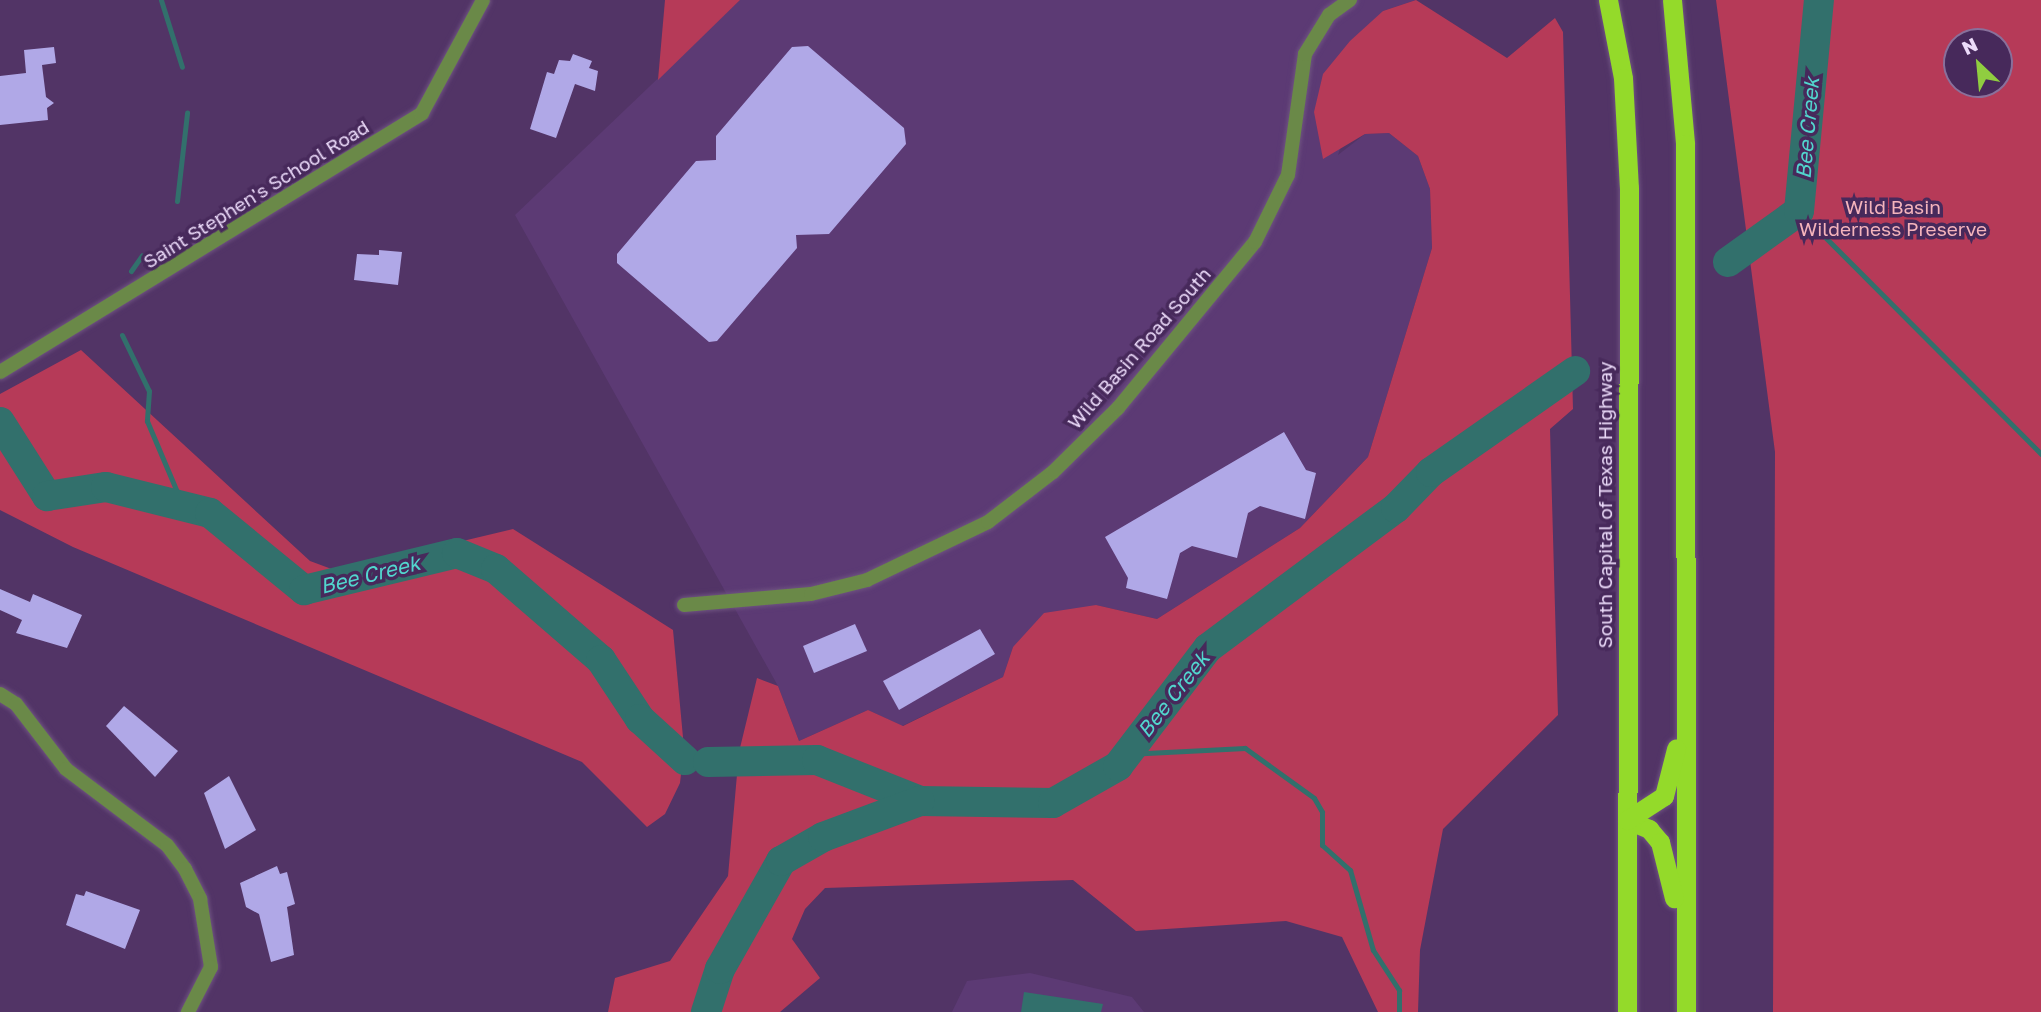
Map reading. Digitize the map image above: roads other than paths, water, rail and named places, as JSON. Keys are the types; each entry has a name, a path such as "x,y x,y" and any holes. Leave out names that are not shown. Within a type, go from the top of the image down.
{"highway":[{"path":"1596,0 1623,78"},
{"name":"South Capital of Texas Highway","path":"1608,0 1623,78 1629,188 1627,1012"},
{"path":"1672,0 1685,144 1686,1012"},
{"path":"1627,820 1664,796 1685,709"},
{"path":"1627,820 1649,829 1664,850 1685,978"}],"street":[{"name":"Saint Stephen's School Road","path":"0,372 422,113 483,0"},
{"name":"Wild Basin Road South","path":"684,605 811,594 867,580 988,522 1053,472 1118,408 1255,242 1288,175 1305,54 1329,15 1350,0"},
{"path":"0,694 16,704 66,769 167,845 185,869 200,899 211,967 188,1012"}],"waterway":[{"path":"161,0 182,67"},
{"name":"Bee Creek","path":"1728,262 1799,211 1819,0"},
{"path":"177,201 187,113"},
{"path":"1799,211 2041,454"},
{"path":"131,271 142,255"},
{"path":"122,335 149,391 147,421 183,506"},
{"name":"Bee Creek","path":"708,762 817,760 920,801 1053,803 1118,766 1208,648 1396,508 1431,472 1575,371"},
{"name":"Bee Creek","path":"0,422 47,496 106,487 210,513 304,590 457,553 496,569 601,660 640,719 685,760"},
{"path":"1127,754 1245,748 1314,798 1322,812 1322,845 1350,870 1373,950 1399,990 1399,1012"},
{"path":"706,1012 720,969 781,861 823,837 920,801"}],"park label":[{"name":"Wild Basin Wilderness Preserve","path":"1893,218"}]}
